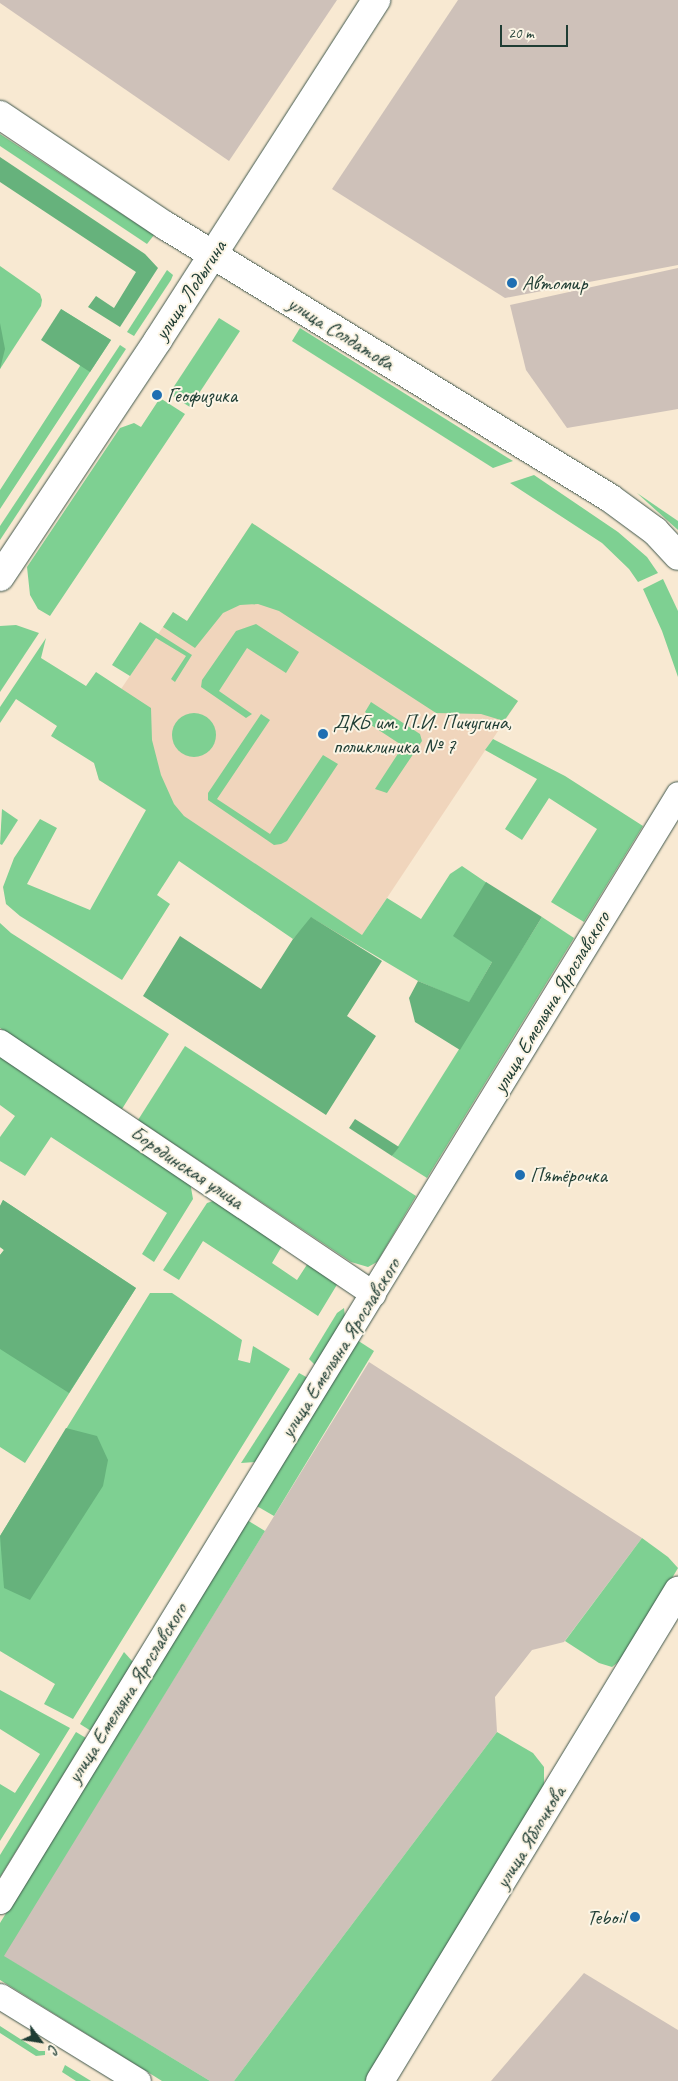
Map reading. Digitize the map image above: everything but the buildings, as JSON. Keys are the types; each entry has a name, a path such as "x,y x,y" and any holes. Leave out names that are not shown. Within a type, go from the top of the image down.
{"street":[{"name":"улица Лодыгина","path":"0,577 214,253 376,0"},
{"name":"улица Солдатова","path":"0,115 166,226 214,253 468,414 610,498 655,531 678,556"},
{"name":"улица Емельяна Ярославского","path":"0,1901 678,794"},
{"name":"Бородинская улица","path":"0,1042 373,1294"},
{"name":"улица Яблочкова","path":"380,2081 678,1591"},
{"path":"0,1996 138,2081"}],"shaded area":[{"path":"0,0 337,0 229,161 0,3"},
{"path":"458,0 678,0 678,265 505,298 332,189"},
{"path":"678,268 678,409 567,428 526,370 510,305"},
{"path":"252,523 518,701 355,946 99,780 88,738 173,612 187,621"},
{"path":"369,1362 642,1538 564,1642 532,1650 495,1697 497,1732 234,2081 210,2081 3,1956"},
{"path":"584,1973 678,2030 678,2081 491,2081"}],"green space":[{"path":"0,134 154,235 147,244 0,146"},
{"path":"0,157 145,254 158,268 120,327 88,307 96,296 114,308 136,272 0,182"},
{"path":"0,266 40,294 42,300 41,306 0,369"},
{"path":"167,270 173,275 171,280 134,336 127,332"},
{"path":"61,309 111,340 0,509 0,490 80,366"},
{"path":"61,309 111,340 90,372 41,340"},
{"path":"219,318 240,331 190,407 169,394"},
{"path":"0,323 5,349 0,369"},
{"path":"300,328 513,461 493,468 292,341"},
{"path":"120,345 126,349 0,540 0,526"},
{"path":"160,398 185,414 50,616 38,609 30,595 27,567 120,428 134,423 141,427"},
{"path":"534,475 618,532 647,557 658,573 638,582 629,569 602,543 510,483"},
{"path":"637,493 678,521 678,530 648,503"},
{"path":"252,523 518,701 504,721 481,714 436,713 279,611 258,604 240,605 223,613 195,648 163,627 173,612 187,621"},
{"path":"663,579 678,611 678,677 662,631 643,589"},
{"path":"140,622 192,655 175,682 171,679 186,656 156,638 130,676 112,665"},
{"path":"256,624 299,652 286,673 247,648 219,691 252,714 246,718 201,687 202,680 236,631"},
{"path":"16,625 39,633 0,692 0,626"},
{"path":"46,638 41,658 86,686 96,672 151,708 152,740 161,775 174,804 184,816 362,935 387,898 421,919 450,874 462,866 487,883 492,962 469,1003 418,981 312,918 293,939 179,861 157,895 170,904 122,980 20,916 6,904 3,887 14,858 40,819 57,828 27,884 90,910 146,810 99,780 94,763 51,736 57,726 16,699 0,723 0,707"},
{"path":"371,702 420,734 422,741 387,793 375,789 403,746 368,723 371,717 365,712"},
{"path":"198,713 210,719 215,726 215,744 210,751 203,756 190,757 182,754 175,747 172,731 175,723 182,716"},
{"path":"261,714 270,720 217,799 270,834 323,755 338,764 287,841 274,845 208,800 208,793"},
{"path":"493,739 565,776 643,826 584,922 551,902 597,829 549,798 522,840 505,829 537,779 485,750"},
{"path":"2,809 18,820 2,845 0,844"},
{"path":"486,882 542,917 460,1050 415,1022 409,998 418,981 469,1002 492,962 453,936"},
{"path":"311,917 382,961 347,1016 376,1036 326,1115 143,996 180,936 261,989 293,939"},
{"path":"542,917 574,938 427,1178 392,1156"},
{"path":"0,923 11,933 169,1034 122,1109 0,1028"},
{"path":"185,1046 416,1196 377,1262 368,1267 351,1262 138,1120"},
{"path":"0,1054 190,1182 193,1199 154,1262 142,1254 167,1213 51,1137 25,1176 0,1161 0,1137 15,1116 0,1105"},
{"path":"355,1119 399,1147 392,1156 349,1128"},
{"path":"3,1200 136,1288 25,1463 0,1447 0,1255 4,1250 0,1247 0,1206"},
{"path":"3,1200 136,1288 69,1393 0,1349 0,1255 4,1250 0,1247 0,1206"},
{"path":"213,1201 282,1246 272,1263 297,1280 308,1263 338,1283 318,1316 203,1241 179,1280 163,1270 207,1203"},
{"path":"150,1293 172,1293 242,1340 238,1360 250,1363 253,1346 290,1369 73,1719 44,1704 55,1684 0,1651 0,1536"},
{"path":"344,1308 345,1317 316,1366 309,1359 337,1313"},
{"path":"357,1340 374,1351 274,1516 255,1505"},
{"path":"299,1373 308,1378 255,1462 241,1463"},
{"path":"66,1428 97,1436 108,1460 103,1486 30,1600 4,1588 0,1536"},
{"path":"247,1520 265,1531 4,1956 210,2081 162,2081 0,1980 0,1923"},
{"path":"642,1538 668,1557 678,1568 626,1656 612,1667 599,1663 565,1641"},
{"path":"124,1652 133,1662 91,1731 80,1724"},
{"path":"0,1690 70,1728 0,1841 0,1784 15,1793 40,1754 0,1729"},
{"path":"76,1732 86,1738 0,1877 0,1855"},
{"path":"497,1732 533,1753 544,1767 544,1786 365,2081 234,2081"},
{"path":"0,2026 39,2051 45,2051 45,2055 36,2056 0,2033"},
{"path":"65,2065 91,2081 76,2081 62,2072"}],"place":[{"name":"Автомир","path":"512,283"},
{"name":"Геофизика","path":"157,395"},
{"name":"ДКБ им. П.И. Пичугина, поликлиника № 7","path":"323,734"},
{"name":"Пятёрочка","path":"520,1175"},
{"name":"Teboil","path":"635,1917"}]}
